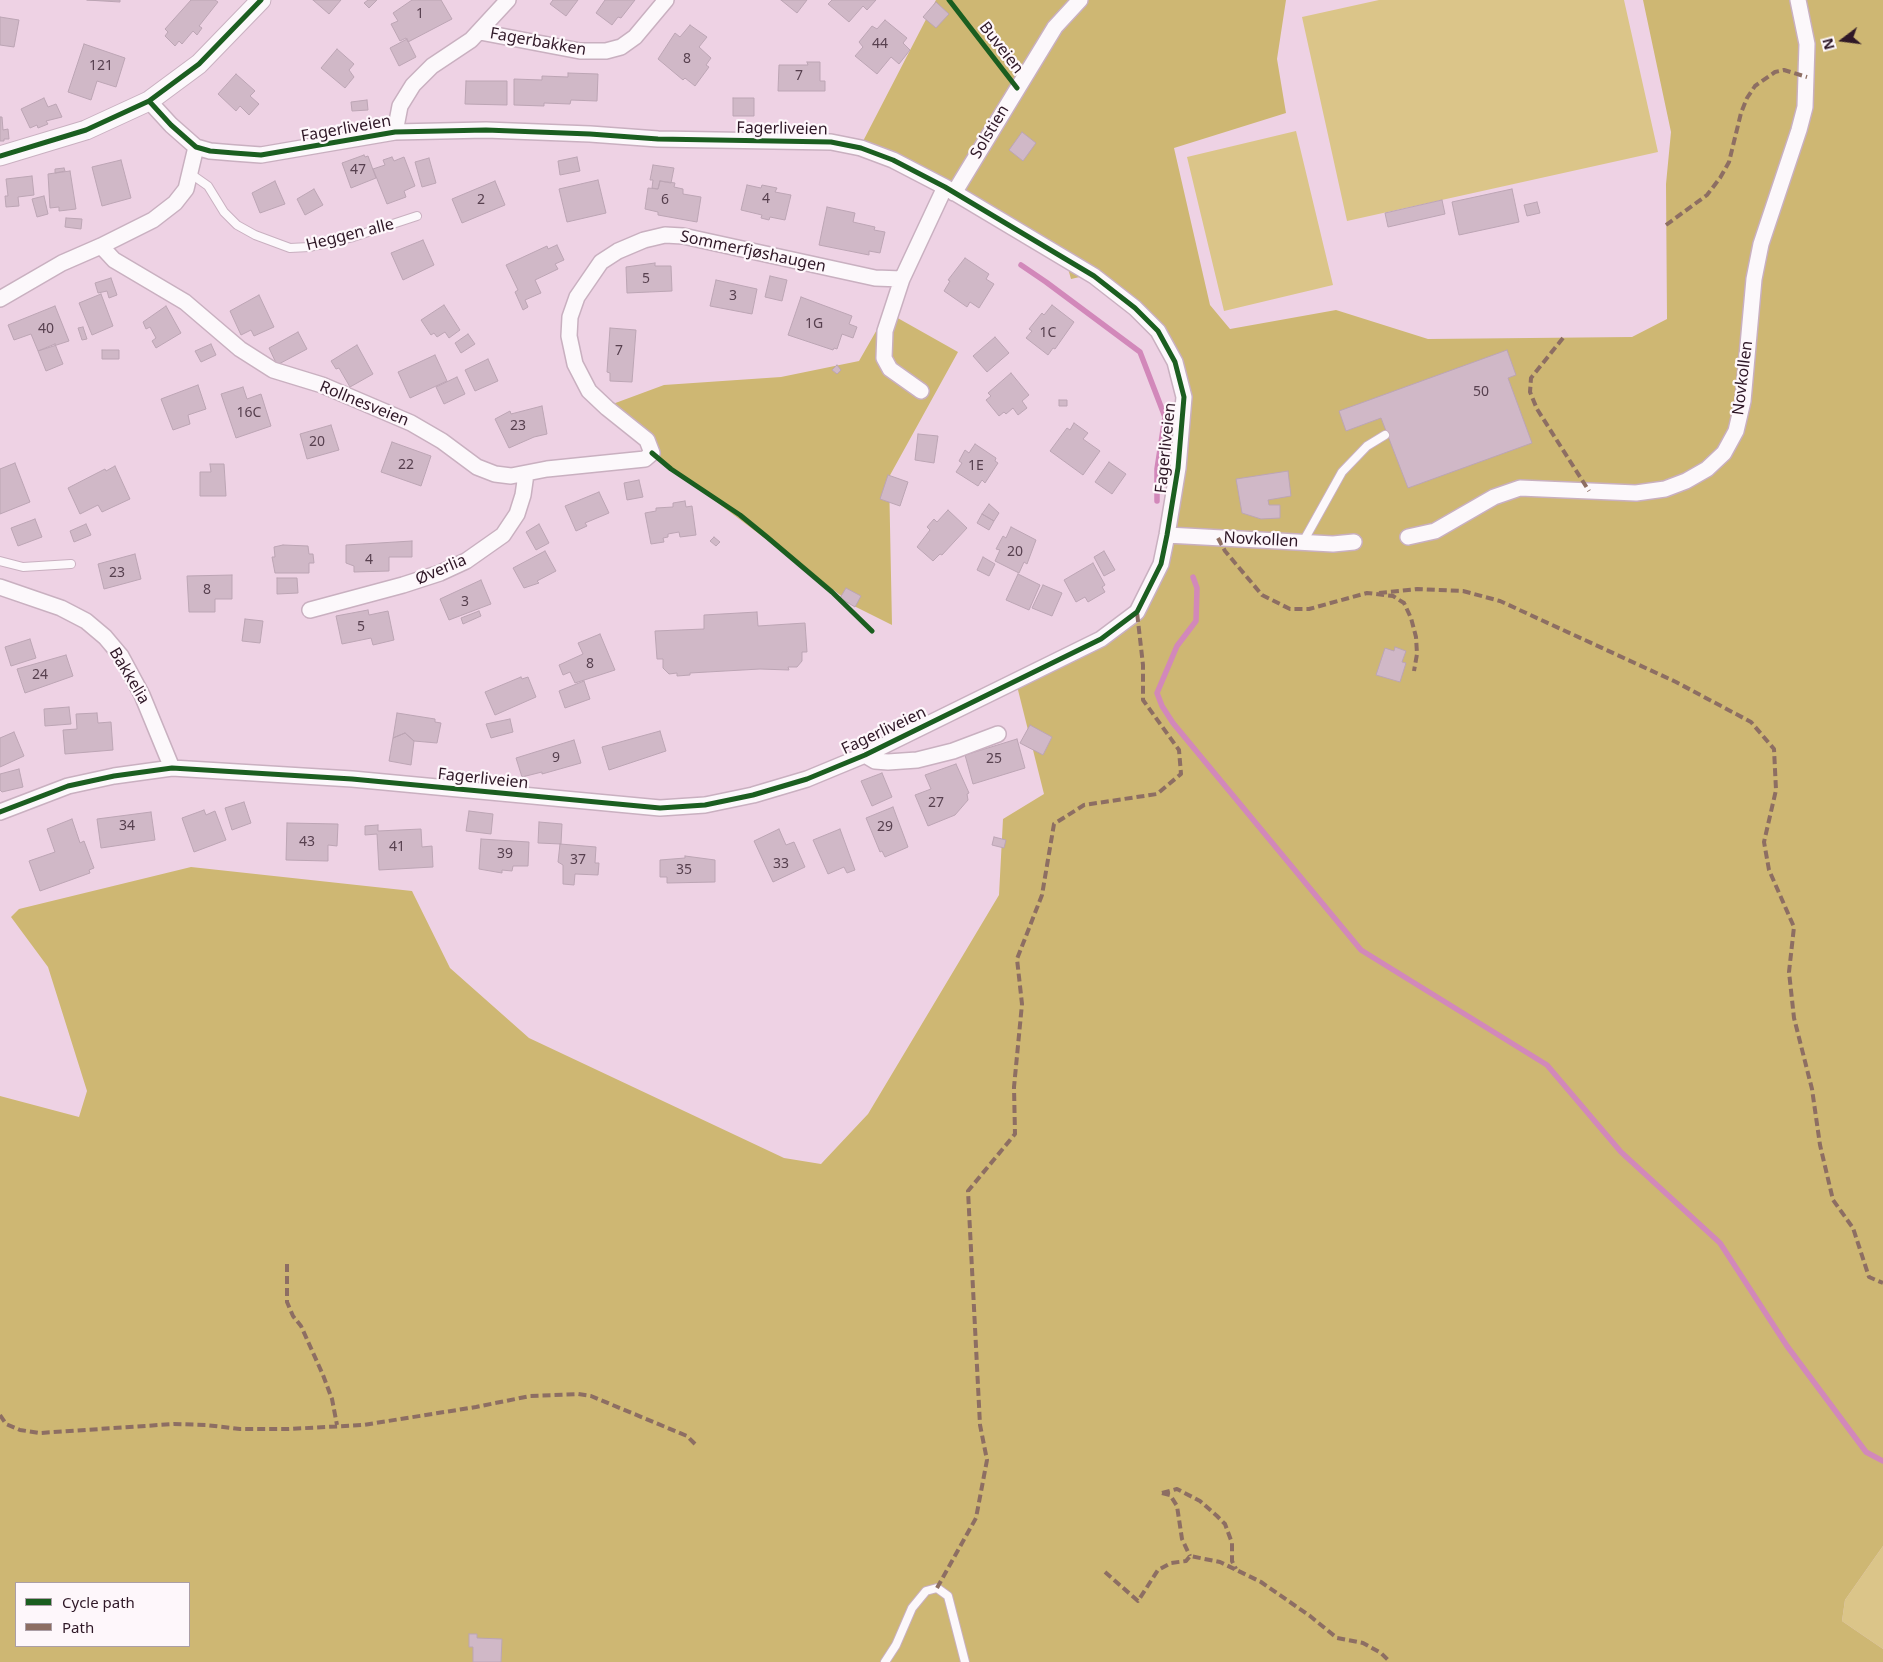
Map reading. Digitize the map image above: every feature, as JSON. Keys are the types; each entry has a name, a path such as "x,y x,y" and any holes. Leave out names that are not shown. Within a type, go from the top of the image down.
{"street":[{"path":"0,156 86,130 149,101 199,64 261,0"},
{"name":"Fagerbakken","path":"395,132 400,106 412,85 432,66 472,40 508,0"},
{"name":"Fagerbakken","path":"480,32 580,51 606,51 621,47 635,37 666,0"},
{"name":"Solstien","path":"950,190 1055,27 1080,0"},
{"name":"Novkollen","path":"1408,537 1435,531 1494,497 1520,488 1636,493 1665,489 1707,470 1724,453 1736,431 1743,401 1754,279 1761,244 1805,107 1808,44 1798,0"},
{"name":"Fagerliveien","path":"0,812 68,786 114,776 172,768 352,779 660,808 705,805 753,795 807,779 865,755 1101,639 1137,612 1161,564 1178,468 1184,419 1184,397 1176,362 1158,331 1135,308 1094,276 950,190 893,160 861,148 832,142 658,140 590,134 486,130 395,132 261,154 210,151 196,147 170,125 149,101"},
{"path":"0,300 62,263 152,220 175,203 186,190 196,147"},
{"path":"921,391 890,369 884,358 885,331 902,279 950,190"},
{"name":"Sommerfjøshaugen","path":"652,452 647,440 607,408 589,390 580,376 572,357 569,336 570,317 577,297 601,262 618,251 644,240 665,235 683,236 875,278 902,279"},
{"name":"Rollnesveien","path":"101,246 114,260 185,302 246,353 272,370 322,385 411,423 442,441 477,467 494,474 511,476 547,469 645,459 652,452"},
{"name":"Øverlia","path":"310,610 404,585 466,561 502,534 517,514 523,495 526,474"},
{"name":"Novkollen","path":"1167,535 1333,544 1354,542"},
{"name":"Bakkelia","path":"0,588 61,608 86,621 105,637 121,656 142,694 172,768"},
{"name":"Fagerliveien","path":"865,755 874,761 917,760 953,751 998,734"}],"lane":[{"name":"Heggen alle","path":"191,174 208,186 224,212 237,225 255,235 290,248 310,247 353,237 417,216"},
{"path":"1303,542 1342,472 1367,446 1385,435"},
{"path":"0,562 23,567 71,564"},
{"path":"885,1662 912,1608 926,1591 937,1588 948,1596 965,1662"}],"shaded area":[{"path":"936,0 1286,0 1277,59 1286,113 1174,148 1210,305 1230,329 1336,310 1428,339 1632,337 1667,319 1666,184 1671,132 1643,0 1883,0 1883,1546 1845,1600 1842,1621 1883,1649 1883,1662 0,1662 0,1096 79,1117 87,1091 48,967 11,917 19,909 191,867 412,891 450,968 529,1038 784,1158 821,1164 868,1114 999,895 1003,819 1044,794 1016,682 1142,611 1182,446 1173,358 1147,322 1084,276 1071,279 1067,265 860,147"},
{"path":"1379,0 1624,0 1658,152 1347,221 1302,17"},
{"path":"1296,131 1333,285 1224,311 1187,157"},
{"path":"887,312 958,352 889,477 892,625 856,607 653,454 610,405 664,385 781,377 859,361"},
{"path":"1883,1546 1883,1649 1842,1621 1845,1600"}],"building":[{"path":"87,0 120,0 120,2"},
{"path":"191,0 215,0 218,2 199,26 202,28 197,35 193,31 182,44 179,41 175,46 165,36 168,32 165,29"},
{"path":"313,0 341,0 329,14"},
{"path":"368,0 377,0 369,8 364,3"},
{"path":"412,0 441,0 452,19 408,42 406,38 400,41 391,24 398,21 393,13"},
{"path":"553,0 578,0 566,16 550,4"},
{"path":"605,0 635,0 621,18 618,17 612,25 596,13"},
{"path":"781,0 807,0 797,13"},
{"path":"832,0 876,0 867,10 863,6 849,22 828,4"},
{"path":"936,2 949,14 936,28 923,17"},
{"path":"0,17 19,20 14,47 0,45"},
{"path":"885,20 907,38 903,43 910,50 899,64 891,57 877,74 855,56 863,47 859,42 872,26 877,29"},
{"path":"690,25 707,37 699,47 711,58 706,65 709,67 695,86 685,78 683,80 658,59 675,33 680,37"},
{"path":"407,39 416,57 399,66 390,48"},
{"path":"84,44 125,58 116,87 97,81 91,100 68,92"},
{"path":"337,49 354,64 349,70 354,77 345,88 321,68"},
{"path":"807,62 820,62 820,81 825,81 825,91 778,91 779,65 808,65"},
{"path":"568,73 598,74 597,101 571,100 570,104 544,103 544,106 514,105 514,79 542,80 542,76 568,77"},
{"path":"236,74 255,91 250,96 259,104 249,115 240,106 236,111 218,94"},
{"path":"466,81 507,81 507,105 465,104"},
{"path":"44,98 48,107 56,104 62,117 46,121 48,124 38,128 37,125 30,128 21,109"},
{"path":"733,98 754,98 754,116 733,116"},
{"path":"367,100 368,110 352,111 351,102"},
{"path":"0,117 2,117 3,130 8,129 9,139 4,139 4,141 0,141"},
{"path":"1022,132 1036,143 1023,161 1009,150"},
{"path":"364,155 365,157 368,156 376,178 351,188 342,163"},
{"path":"392,157 394,161 404,157 415,186 404,191 406,197 387,204 373,169 385,165 383,160"},
{"path":"577,157 580,171 560,175 558,161"},
{"path":"429,158 436,183 422,187 415,162"},
{"path":"121,160 131,198 102,206 92,167"},
{"path":"653,165 674,168 671,183 660,181 658,189 652,188 653,180 650,180"},
{"path":"64,168 65,171 55,173 55,169"},
{"path":"70,171 76,209 59,211 59,207 50,208 48,174"},
{"path":"32,176 34,195 18,197 19,206 6,207 5,196 8,196 6,179"},
{"path":"598,180 606,213 567,222 559,189"},
{"path":"275,181 285,204 260,213 252,193"},
{"path":"495,181 505,205 462,223 452,199"},
{"path":"660,181 675,183 674,187 683,189 683,194 701,197 697,222 658,215 658,212 645,209 648,188 658,189"},
{"path":"747,185 761,188 762,185 777,188 775,192 791,195 785,220 770,217 769,220 761,218 762,215 741,210"},
{"path":"314,189 323,205 305,215 297,199"},
{"path":"1512,189 1519,222 1459,235 1452,202"},
{"path":"44,196 48,214 37,217 32,199"},
{"path":"1442,200 1445,214 1388,227 1385,213"},
{"path":"1537,202 1540,213 1527,216 1524,205"},
{"path":"827,207 855,213 853,222 875,227 874,230 885,232 880,253 869,251 869,255 819,245"},
{"path":"66,218 82,219 81,229 65,227"},
{"path":"423,240 434,265 403,280 391,253"},
{"path":"557,245 564,260 555,264 558,269 535,280 541,293 525,300 528,307 523,310 515,292 518,290 506,265 547,246 548,249"},
{"path":"965,258 989,274 986,279 994,284 979,308 970,302 967,307 944,291 950,281 948,280"},
{"path":"655,263 655,266 671,266 672,291 627,293 626,267"},
{"path":"770,276 787,280 782,301 765,297"},
{"path":"111,278 117,295 109,298 107,291 98,293 95,283"},
{"path":"716,280 757,289 752,314 710,306"},
{"path":"101,294 113,326 92,335 79,303"},
{"path":"259,295 274,327 254,336 251,330 241,335 230,311"},
{"path":"801,297 852,316 849,324 857,327 853,338 842,334 837,349 834,348 833,350 788,335"},
{"path":"444,305 460,330 449,338 445,332 437,337 434,333 431,335 421,320"},
{"path":"1052,305 1074,322 1055,349 1053,348 1048,355 1026,338 1032,331 1029,329 1042,313 1044,315"},
{"path":"55,306 69,341 38,351 31,334 14,340 8,325"},
{"path":"166,306 181,333 156,348 152,341 156,338 150,327 146,329 143,322"},
{"path":"83,327 87,339 82,340 78,328"},
{"path":"610,328 636,330 632,382 610,381 610,373 607,372"},
{"path":"298,332 307,349 277,365 269,348"},
{"path":"468,334 475,344 461,353 455,343"},
{"path":"995,337 1009,353 987,372 973,356"},
{"path":"55,344 63,364 46,371 38,351"},
{"path":"211,344 216,355 201,362 195,351"},
{"path":"357,345 373,374 350,387 339,368 336,369 331,361"},
{"path":"102,350 119,350 119,359 102,359"},
{"path":"1507,350 1516,375 1508,378 1532,443 1408,488 1381,418 1346,431 1339,411"},
{"path":"435,355 447,381 410,398 398,372"},
{"path":"488,359 498,381 475,391 465,370"},
{"path":"837,365 841,370 837,374 832,370"},
{"path":"1011,373 1029,395 1022,401 1027,408 1018,415 1013,408 1006,414 1004,412 999,416 986,400 991,396 988,393"},
{"path":"457,377 465,394 444,404 436,387"},
{"path":"198,385 206,409 188,415 190,424 173,430 161,399"},
{"path":"243,387 247,399 261,394 271,426 236,438 221,394"},
{"path":"1059,400 1067,400 1067,406 1059,406"},
{"path":"542,406 547,434 534,437 509,448 495,419 510,411 511,414"},
{"path":"1074,423 1088,433 1083,439 1100,451 1083,475 1050,451 1067,428 1070,430"},
{"path":"331,425 339,450 307,459 300,434"},
{"path":"918,434 938,436 934,463 915,460"},
{"path":"392,442 431,456 421,486 381,472"},
{"path":"975,444 996,458 995,461 998,463 985,483 982,480 978,486 956,472 962,463 959,461 965,450 969,453"},
{"path":"1109,462 1126,474 1112,494 1095,482"},
{"path":"15,463 30,502 0,514 0,469"},
{"path":"210,464 224,464 226,496 200,496 200,472 211,472"},
{"path":"115,466 130,499 102,512 98,505 80,514 68,488 105,469 106,471"},
{"path":"1288,471 1291,496 1268,500 1269,505 1280,505 1280,518 1261,519 1242,513 1236,479"},
{"path":"888,475 908,482 900,506 880,499"},
{"path":"639,480 643,497 627,500 624,483"},
{"path":"599,492 609,513 585,523 587,526 576,531 565,506"},
{"path":"685,501 686,507 692,506 696,535 680,537 679,532 668,534 668,537 663,538 664,542 651,544 645,513 656,511 656,508 673,507 673,503"},
{"path":"989,504 999,513 994,521 982,514"},
{"path":"948,510 967,528 942,555 940,554 933,561 917,547 930,530 927,527 934,519 937,522"},
{"path":"982,514 994,521 989,530 977,523"},
{"path":"35,519 42,537 18,546 11,528"},
{"path":"86,524 91,535 74,542 70,531"},
{"path":"539,524 549,543 536,550 526,532"},
{"path":"1011,527 1036,540 1027,564 1024,562 1019,573 995,561 1000,550 996,549 1003,536 1006,538"},
{"path":"714,537 720,542 716,546 710,541"},
{"path":"412,541 412,557 389,557 389,571 354,572 354,566 346,563 346,545"},
{"path":"283,545 308,546 309,554 313,554 314,563 309,563 309,573 275,573 272,557 275,557 274,547"},
{"path":"545,551 556,571 537,581 539,583 524,588 513,568"},
{"path":"1104,551 1115,570 1104,576 1094,557"},
{"path":"135,554 141,579 104,589 98,564"},
{"path":"983,557 995,564 989,576 977,570"},
{"path":"1093,563 1105,585 1102,587 1105,592 1088,602 1085,597 1076,602 1064,580"},
{"path":"1018,574 1040,585 1029,610 1006,600"},
{"path":"232,575 232,599 215,599 215,612 189,612 187,576"},
{"path":"277,578 297,578 298,593 277,594"},
{"path":"481,580 491,604 449,620 440,599"},
{"path":"1043,585 1062,593 1052,616 1032,608"},
{"path":"846,588 861,596 855,607 840,598"},
{"path":"368,610 369,615 388,611 394,640 373,645 371,638 342,644 336,616"},
{"path":"479,611 481,616 463,624 461,618"},
{"path":"757,612 758,626 805,623 807,652 802,652 802,661 797,667 788,667 789,670 760,669 690,673 690,675 677,676 677,673 669,674 663,668 663,659 657,659 655,631 704,629 704,615"},
{"path":"245,619 263,621 260,643 242,641"},
{"path":"600,634 615,670 575,683 570,672 563,675 559,665 583,654 578,643"},
{"path":"30,639 36,658 11,666 5,647"},
{"path":"1395,647 1406,651 1402,662 1406,663 1400,682 1376,675 1385,648 1394,651"},
{"path":"66,655 73,676 25,693 17,669"},
{"path":"521,677 522,679 528,677 536,697 495,715 485,692"},
{"path":"584,681 590,699 565,708 559,691"},
{"path":"69,707 71,724 45,726 44,709"},
{"path":"97,713 98,723 111,722 113,750 65,754 63,730 77,729 76,714"},
{"path":"397,713 435,719 435,722 441,723 437,743 414,741 405,733 393,738"},
{"path":"510,719 513,732 491,738 486,724"},
{"path":"1030,725 1052,737 1043,755 1020,743"},
{"path":"660,731 666,751 609,770 602,747"},
{"path":"14,732 24,756 0,767 0,738"},
{"path":"405,733 414,741 411,765 389,761 393,738"},
{"path":"1017,739 1025,768 973,784 965,755"},
{"path":"574,740 581,763 542,774 542,772 522,777 516,758"},
{"path":"956,764 969,793 967,794 968,800 955,815 928,826 915,795 931,789 925,775"},
{"path":"19,769 23,787 2,792 0,790 0,774"},
{"path":"882,773 892,797 872,806 861,781"},
{"path":"244,802 251,823 232,830 225,808"},
{"path":"893,807 908,847 885,857 882,851 880,852 866,818"},
{"path":"204,810 206,815 215,811 226,840 194,852 182,818"},
{"path":"469,811 493,814 491,834 466,831"},
{"path":"151,812 155,840 101,848 97,819"},
{"path":"72,819 80,843 84,841 94,868 89,870 90,873 40,891 29,861 55,852 47,829"},
{"path":"539,822 562,824 561,844 538,843"},
{"path":"287,823 338,824 337,846 328,845 328,861 286,860"},
{"path":"378,825 378,831 421,829 422,847 432,846 433,867 379,870 377,834 365,835 365,826"},
{"path":"779,829 786,845 794,842 805,867 773,882 754,841"},
{"path":"840,829 855,870 847,873 844,867 828,874 813,840"},
{"path":"994,837 1006,840 1004,848 992,845"},
{"path":"481,839 529,842 528,866 513,866 512,871 502,870 502,873 479,869"},
{"path":"560,844 596,847 595,863 599,863 598,875 575,874 574,885 563,884 563,865 558,862"},
{"path":"685,856 715,860 715,882 667,883 667,877 660,877 660,860 685,858"},
{"path":"469,1634 477,1634 477,1638 502,1639 501,1662 473,1662 473,1647 469,1647"}],"waterway":[{"path":"1021,265 1140,352 1165,417 1157,469 1157,501"},
{"path":"1193,577 1197,588 1196,621 1177,646 1157,693 1162,706 1173,723 1361,950 1547,1065 1621,1152 1720,1243 1787,1346 1866,1452 1883,1461"}],"marked path":[{"path":"1666,225 1707,195 1720,178 1729,162 1741,113 1747,98 1755,86 1775,72 1784,70 1807,77"},
{"path":"1563,338 1531,378 1530,392 1537,409 1589,491"},
{"path":"1218,538 1225,551 1262,595 1290,609 1309,609 1367,593 1393,596 1404,603 1411,618 1416,637 1417,654 1414,671"},
{"path":"1379,593 1417,589 1463,591 1500,601 1676,682 1751,722 1774,749 1776,790 1764,842 1769,870 1794,927 1789,972 1794,1018 1812,1089 1820,1145 1833,1200 1853,1228 1869,1277 1883,1283"},
{"path":"937,1588 976,1518 987,1460 980,1425 968,1191 1015,1134 1014,1087 1022,1004 1017,959 1042,895 1054,824 1084,805 1157,794 1181,774 1179,750 1143,700 1143,665 1137,612"},
{"path":"287,1264 287,1302 293,1316 301,1326 323,1375 332,1399 337,1425"},
{"path":"0,1415 6,1424 20,1430 40,1433 174,1424 240,1429 289,1429 363,1425 476,1407 530,1396 578,1394 591,1396 687,1436 695,1444"},
{"path":"1162,1493 1177,1489 1200,1501 1225,1524 1232,1543 1232,1561 1236,1569"},
{"path":"1162,1493 1170,1495 1177,1506 1182,1539 1190,1556"},
{"path":"1105,1572 1138,1601 1158,1570 1171,1563 1186,1561 1190,1556 1220,1562 1261,1582 1310,1616 1337,1638 1363,1643 1381,1653 1390,1662"}],"cycle path":[{"path":"0,156 86,130 149,101 199,64 261,0"},
{"name":"Buveien","path":"949,0 1017,88"},
{"path":"0,812 68,786 114,776 172,768 352,779 660,808 705,805 753,795 807,779 865,755 1101,639 1137,612 1161,564 1178,468 1184,397 1175,362 1158,331 1135,308 1094,276 945,187 893,160 861,148 831,142 658,139 486,130 395,132 261,155 234,153 210,151 196,147 171,125 149,101"},
{"path":"652,453 671,469 740,515 832,592 872,631"}]}
